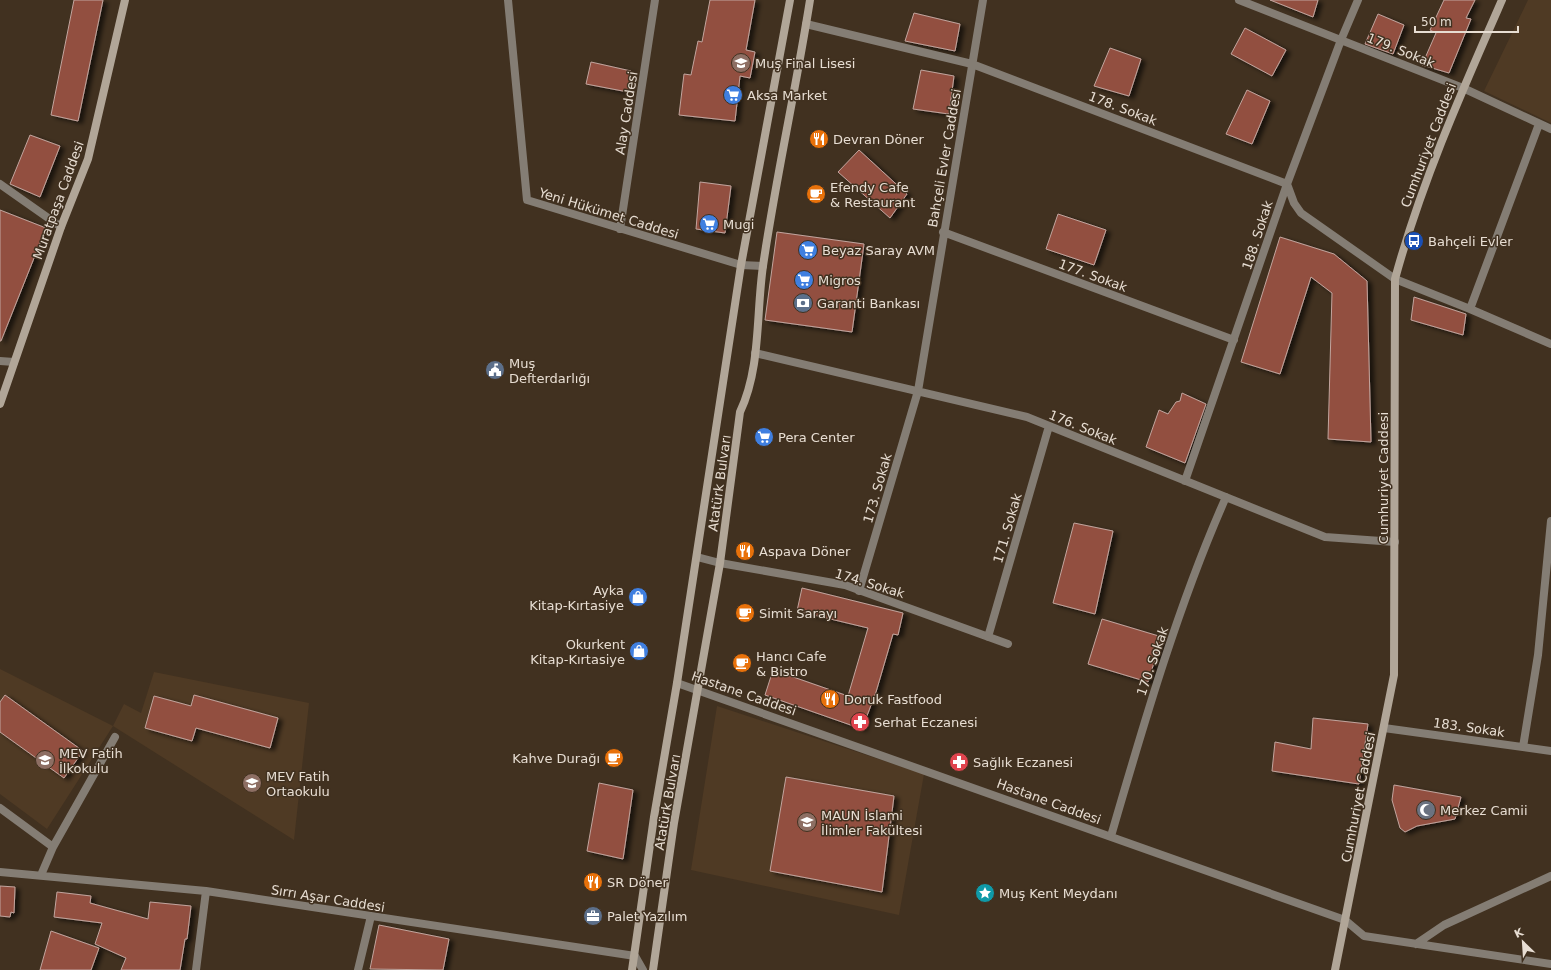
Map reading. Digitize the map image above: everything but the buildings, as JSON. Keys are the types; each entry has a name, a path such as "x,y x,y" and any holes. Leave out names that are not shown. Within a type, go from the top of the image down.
{"main road":[{"name":"Muratpaşa Caddesi","path":"0,404 61,227 88,159 125,0"},
{"name":"Atatürk Bulvarı","path":"632,970 654,817 697,557 741,265 790,0"},
{"name":"Atatürk Bulvarı","path":"653,970 674,828 720,563 740,412 748,396 755,354 763,266 810,0"},
{"name":"Cumhuriyet Caddesi","path":"1335,970 1394,675 1395,279 1426,180 1463,88 1502,0"}],"street":[{"name":"Yeni Hükümet Caddesi","path":"508,0 527,200 741,265 763,266"},
{"name":"Alay Caddesi","path":"620,229 655,0"},
{"name":"Bahçeli Evler Caddesi","path":"918,391 982,0"},
{"name":"179. Sokak","path":"1239,0 1463,88 1551,129"},
{"name":"188. Sokak","path":"1185,481 1287,184 1341,40 1358,0"},
{"name":"178. Sokak","path":"806,24 972,64 1287,184"},
{"path":"1470,309 1539,124"},
{"path":"0,184 61,227"},
{"path":"1287,184 1294,203 1301,213 1395,279 1551,344"},
{"name":"177. Sokak","path":"943,232 1234,340"},
{"name":"176. Sokak","path":"755,354 1027,417 1325,537 1395,542"},
{"path":"0,361 14,362"},
{"name":"173. Sokak","path":"859,591 918,391"},
{"name":"171. Sokak","path":"988,637 1049,426"},
{"name":"170. Sokak","path":"1111,836 1149,707 1208,538 1226,497"},
{"path":"1523,747 1538,655 1551,521"},
{"name":"174. Sokak","path":"697,557 720,563 845,586 1008,644"},
{"name":"Hastane Caddesi","path":"677,683 699,689 1345,920"},
{"name":"183. Sokak","path":"1384,728 1551,751"},
{"path":"41,875 53,847 116,737"},
{"path":"0,808 53,847"},
{"name":"Sırrı Aşar Caddesi","path":"0,872 206,891 635,956"},
{"path":"1416,944 1444,925 1551,876"},
{"path":"196,970 206,891"},
{"path":"358,970 371,916"},
{"path":"1345,920 1364,936 1551,964"},
{"path":"635,956 643,970"}],"shaded area":[{"path":"1528,0 1551,0 1551,123 1484,91"},
{"name":"MEV Fatih İlkokulu","path":"0,669 113,726 47,829 0,794"},
{"name":"MEV Fatih Ortaokulu","path":"154,672 309,703 294,840 113,726 124,704 141,713"},
{"name":"MAUN İslami İlimler Fakültesi","path":"717,706 924,774 899,915 691,870"}],"place":[{"name":"Muş Final Lisesi","path":"741,63"},
{"name":"Aksa Market","path":"733,95"},
{"name":"Devran Döner","path":"819,139"},
{"name":"Efendy Cafe & Restaurant","path":"816,194"},
{"name":"Mugi","path":"709,224"},
{"name":"Bahçeli Evler","path":"1414,241"},
{"name":"Beyaz Saray AVM","path":"808,250"},
{"name":"Migros","path":"804,280"},
{"name":"Garanti Bankası","path":"803,303"},
{"name":"Muş Defterdarlığı","path":"495,370"},
{"name":"Pera Center","path":"764,437"},
{"name":"Aspava Döner","path":"745,551"},
{"name":"Ayka Kitap-Kırtasiye","path":"638,597"},
{"name":"Simit Sarayı","path":"745,613"},
{"name":"Okurkent Kitap-Kırtasiye","path":"639,651"},
{"name":"Hancı Cafe & Bistro","path":"742,663"},
{"name":"Doruk Fastfood","path":"830,699"},
{"name":"Serhat Eczanesi","path":"860,722"},
{"name":"Kahve Durağı","path":"614,758"},
{"name":"MEV Fatih İlkokulu","path":"45,760"},
{"name":"Sağlık Eczanesi","path":"959,762"},
{"name":"MEV Fatih Ortaokulu","path":"252,783"},
{"name":"Merkez Camii","path":"1426,810"},
{"name":"MAUN İslami İlimler Fakültesi","path":"807,822"},
{"name":"SR Döner","path":"593,882"},
{"name":"Muş Kent Meydanı","path":"985,893"},
{"name":"Palet Yazılım","path":"593,916"}]}
